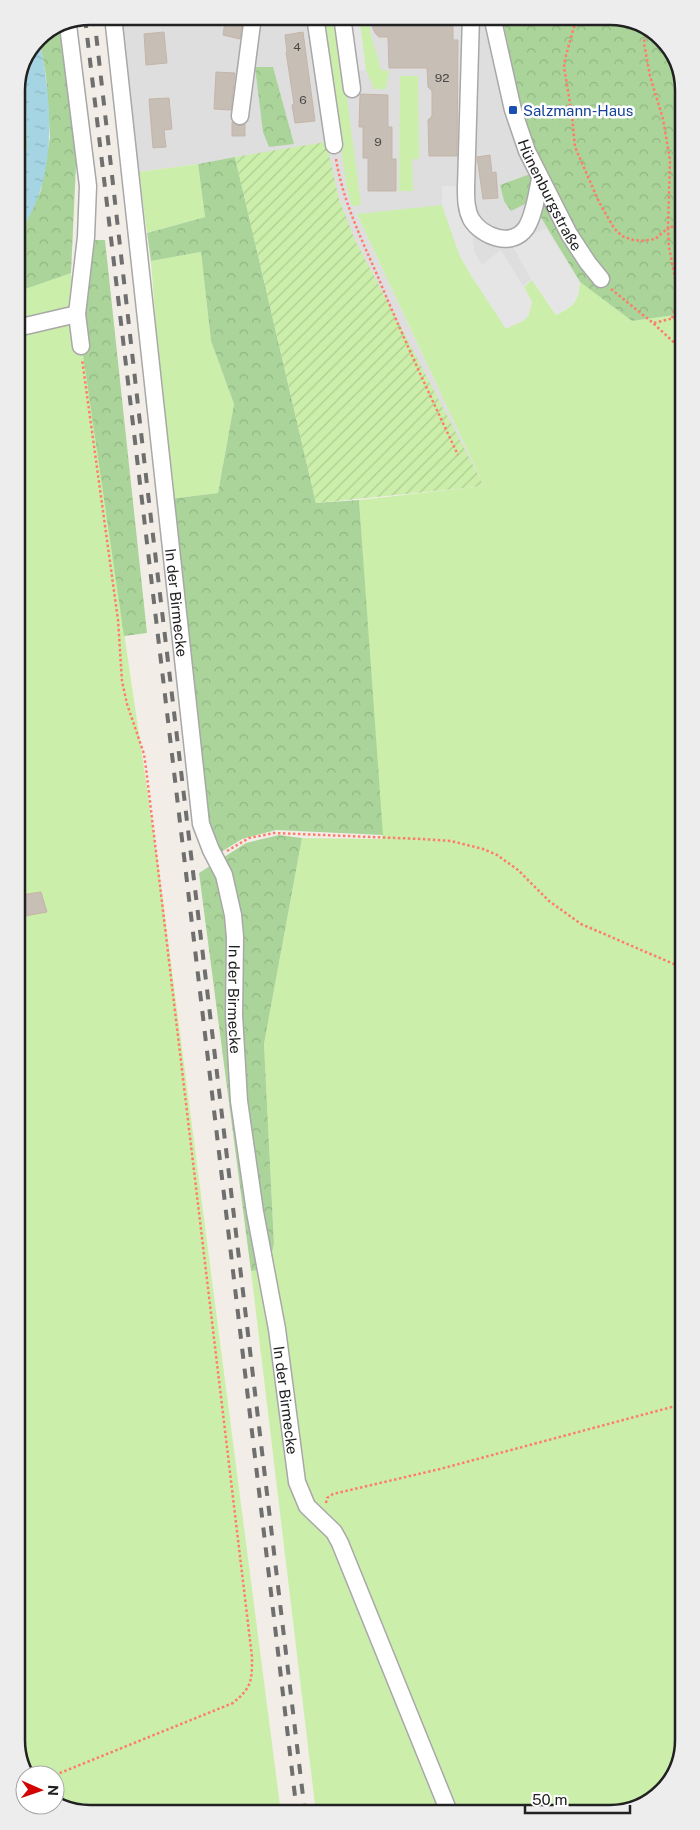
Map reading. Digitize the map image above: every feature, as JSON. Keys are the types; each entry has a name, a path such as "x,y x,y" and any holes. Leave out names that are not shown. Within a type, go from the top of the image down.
{"street":[{"name":"In der Birmecke","path":"115,25 201,824 228,889 233,915 235,937 234,1015 239,1101 254,1204 277,1329 297,1482 307,1506 334,1532 340,1543 446,1805"},
{"path":"240,116 252,25"},
{"path":"316,25 334,145"},
{"path":"343,25 352,89"},
{"path":"471,25 466,188 470,217 479,229 488,235 504,239 517,236 523,232 530,222 540,179"},
{"name":"Hünenburgstraße","path":"494,25 521,137 540,179 569,234 588,263 602,279"},
{"path":"68,29 88,186 86,237 77,314 81,346"},
{"path":"25,326 77,314"}],"path":[{"path":"574,25 564,67 575,147 600,202 614,228 622,236 633,240 655,239 668,228 675,226"},
{"path":"645,36 644,43 650,76 663,119 670,160 668,228 669,246 675,277"},
{"path":"334,145 342,188 350,212 402,337 458,455"},
{"path":"602,279 624,301 653,323 675,343"},
{"path":"672,318 675,309"},
{"path":"653,323 675,317"},
{"path":"65,1772 233,1703 248,1690 252,1674 252,1657 146,768 144,754 123,687 118,620 81,346"},
{"path":"217,860 240,842 249,838 274,833 451,841 483,848 497,855 518,870 550,901 581,924 675,965"},
{"path":"329,1527 326,1504 328,1498 333,1494 440,1469 675,1406"}],"shaded area":[{"path":"122,25 504,25 526,132 544,169 500,185 504,201 531,201 580,282 524,287 357,214 484,486 316,503 235,157 139,172"},
{"path":"348,25 360,25 366,70 354,71"},
{"path":"442,186 455,186 473,238 474,251 482,265 501,250 523,286 531,279 512,245 546,228 580,282 578,296 573,305 556,315 532,280 524,287 532,302 529,315 525,320 506,329 459,254 442,205"}],"green space":[{"path":"322,25 337,25 361,205 352,206 347,188"},
{"path":"360,25 370,25 370,32 381,70 389,71 386,89 374,89 366,70"},
{"path":"504,25 614,25 635,30 659,47 673,73 675,90 675,315 632,321 580,282 531,201 511,211 504,201 500,185 544,169 526,132"},
{"path":"67,29 77,143 71,273 25,289 25,225 41,190 50,137 46,76 41,48 54,36"},
{"path":"255,67 273,67 294,144 269,147 263,132"},
{"path":"400,76 418,76 419,159 412,159 413,191 399,191"},
{"path":"25,101 26,108 27,148 25,155"},
{"path":"326,142 339,199 355,240 484,486 316,503 235,157"},
{"path":"235,157 316,503 359,500 383,835 276,830 242,839 218,854 206,828 169,499 218,493 234,404 211,341 201,252 151,261 147,233 205,217 198,164"},
{"path":"198,164 205,217 147,233 139,172"},
{"path":"442,205 459,254 472,277 532,302 524,287 532,280 556,315 574,303 578,295 580,282 632,321 675,315 675,1740 672,1761 662,1780 646,1794 627,1803 610,1805 315,1805 251,1271 268,1269 274,1244 264,1044 302,838 382,839 359,500 484,486 357,214"},
{"path":"90,240 105,240 147,633 124,636 79,328"},
{"path":"201,252 211,341 234,404 218,493 169,499 151,261"},
{"path":"71,273 158,863 280,1805 86,1805 69,1802 65,1800 65,1765 30,1765 25,1740 25,289"},
{"path":"279,835 302,838 264,1044 274,1244 268,1269 251,1271 199,873 246,843"}],"water":[{"path":"41,48 47,88 49,140 46,166 40,191 25,223 25,155 27,148 25,86 27,73"}],"building":[{"path":"225,25 242,25 240,39 223,35"},
{"path":"453,25 453,40 458,40 457,156 429,156 428,120 432,116 432,91 428,87 427,68 389,68 388,37 379,37 372,26"},
{"path":"164,32 167,63 146,65 144,34"},
{"path":"303,32 315,121 295,123 285,35"},
{"path":"216,72 235,73 231,110 214,109"},
{"path":"360,94 388,95 388,127 392,127 392,159 396,159 396,191 368,191 368,158 363,158 363,127 359,127"},
{"path":"169,98 172,129 164,130 166,147 153,148 149,99"},
{"path":"232,122 238,126 245,124 245,136 232,136"},
{"path":"490,155 492,173 496,172 498,198 483,199 477,157"},
{"path":"41,892 47,912 25,916 25,894"}],"railway":[{"path":"86,25 296,1805"},
{"path":"95,25 147,485 304,1805"}],"place":[{"name":"Salzmann-Haus","path":"513,110"}]}
